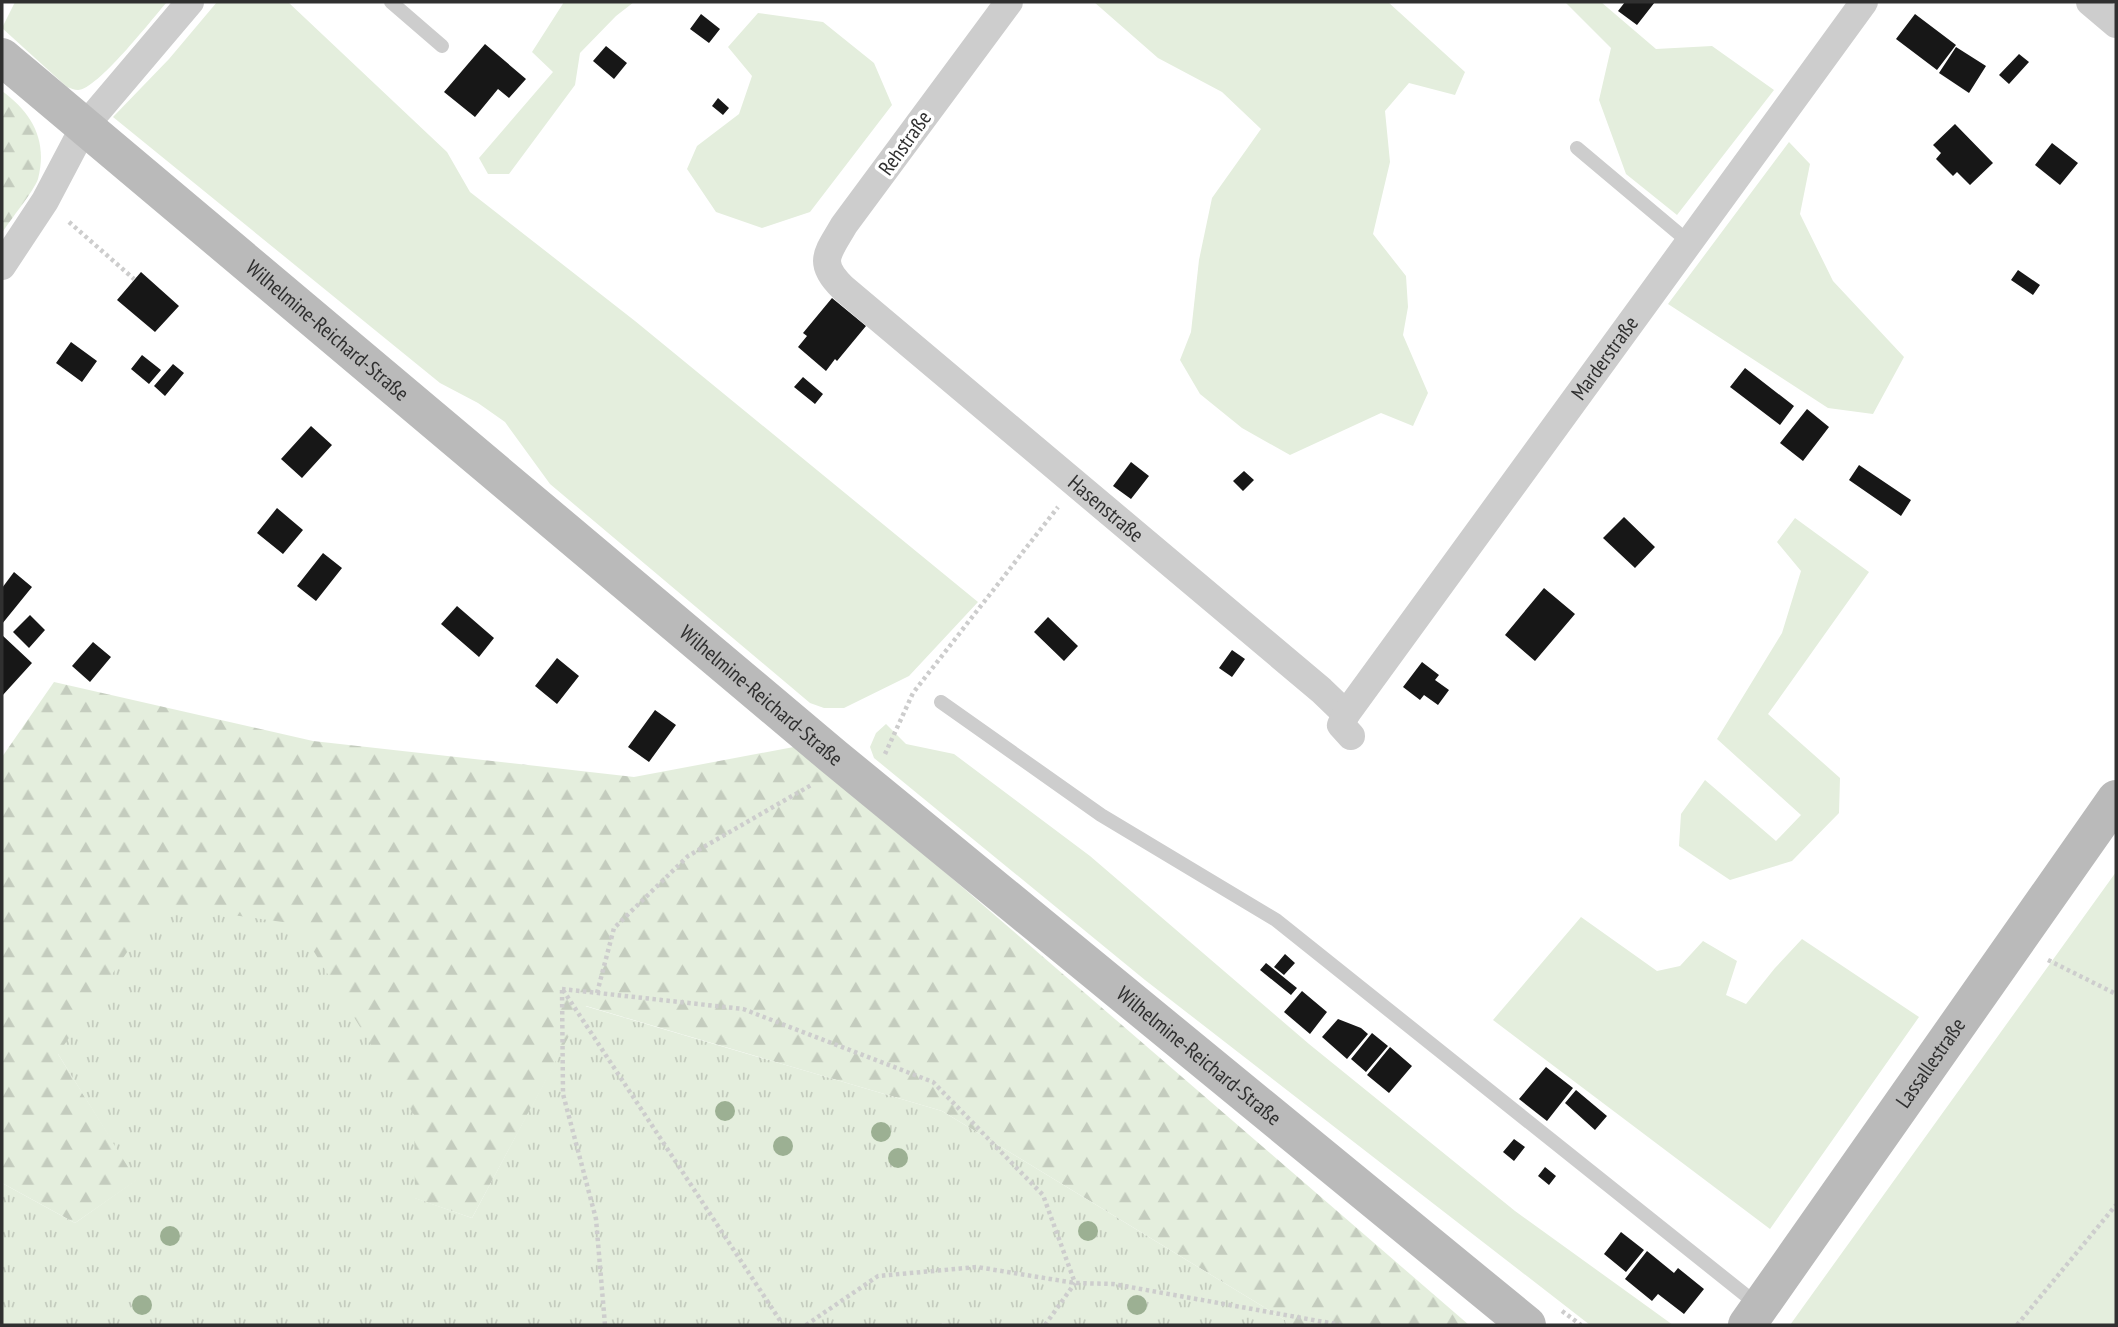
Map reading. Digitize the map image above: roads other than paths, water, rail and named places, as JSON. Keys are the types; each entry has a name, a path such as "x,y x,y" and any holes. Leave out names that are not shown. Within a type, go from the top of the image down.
{"street":[{"path":"2,265 45,201 84,127 190,2"},
{"name":"Rehstraße","path":"842,288 827,269 826,258 829,250 844,225 1009,2"},
{"name":"Marderstraße","path":"1348,725 1864,2"},
{"path":"2090,2 2116,24"},
{"name":"Wilhelmine-Reichard-Straße","path":"2,57 845,766 1527,1325"},
{"name":"Hasenstraße","path":"842,288 1321,690 1348,725"},
{"name":"Lassallestraße","path":"1753,1316 2116,799"}],"lane":[{"path":"391,2 442,46"},
{"path":"1577,148 1690,243"},
{"path":"941,702 1101,815 1276,920 1753,1316"}]}
